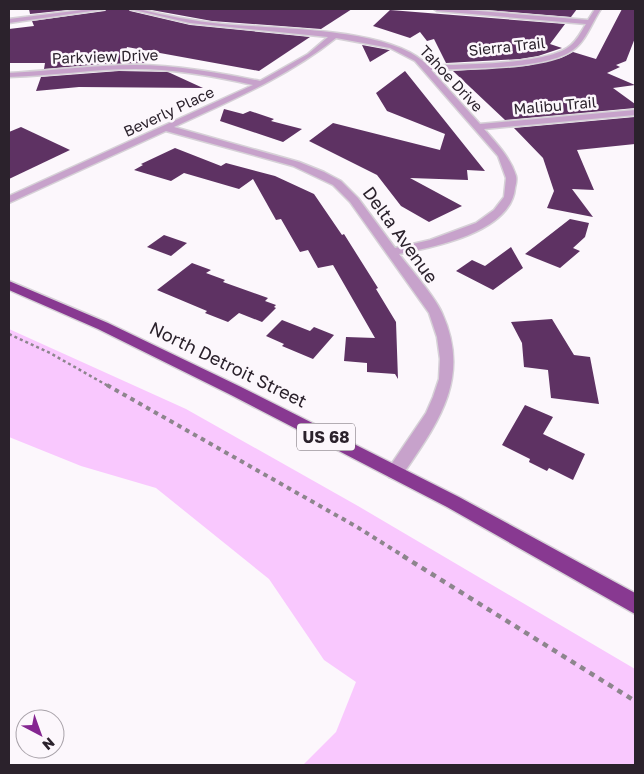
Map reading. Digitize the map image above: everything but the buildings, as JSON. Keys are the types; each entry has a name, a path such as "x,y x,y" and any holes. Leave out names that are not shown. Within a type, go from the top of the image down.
{"highway":[{"name":"North Detroit Street","path":"9,285 103,326 396,472 635,604"}],"street":[{"path":"9,21 102,9"},
{"name":"Tahoe Drive","path":"133,9 195,22 366,40 392,46 412,55 426,68 502,155 511,172 512,189 504,205 485,222 459,236 393,252"},
{"path":"437,9 589,22"},
{"name":"Sierra Trail","path":"426,68 527,61 556,56 566,52 576,44 598,9"},
{"name":"Beverly Place","path":"9,200 261,84 310,56 334,36"},
{"name":"Parkview Drive","path":"9,75 97,68 149,67 197,71 261,84"},
{"name":"Malibu Trail","path":"477,127 635,113"},
{"name":"Delta Avenue","path":"166,128 296,164 329,178 354,200 435,312 444,332 448,362 445,388 434,414 396,472"}],"path":[{"path":"9,334 50,353 357,526 635,701"}],"shaded area":[{"path":"9,329 186,409 358,506 635,669 635,765 303,765 336,732 356,682 324,660 269,579 156,488 81,466 9,437"}]}
